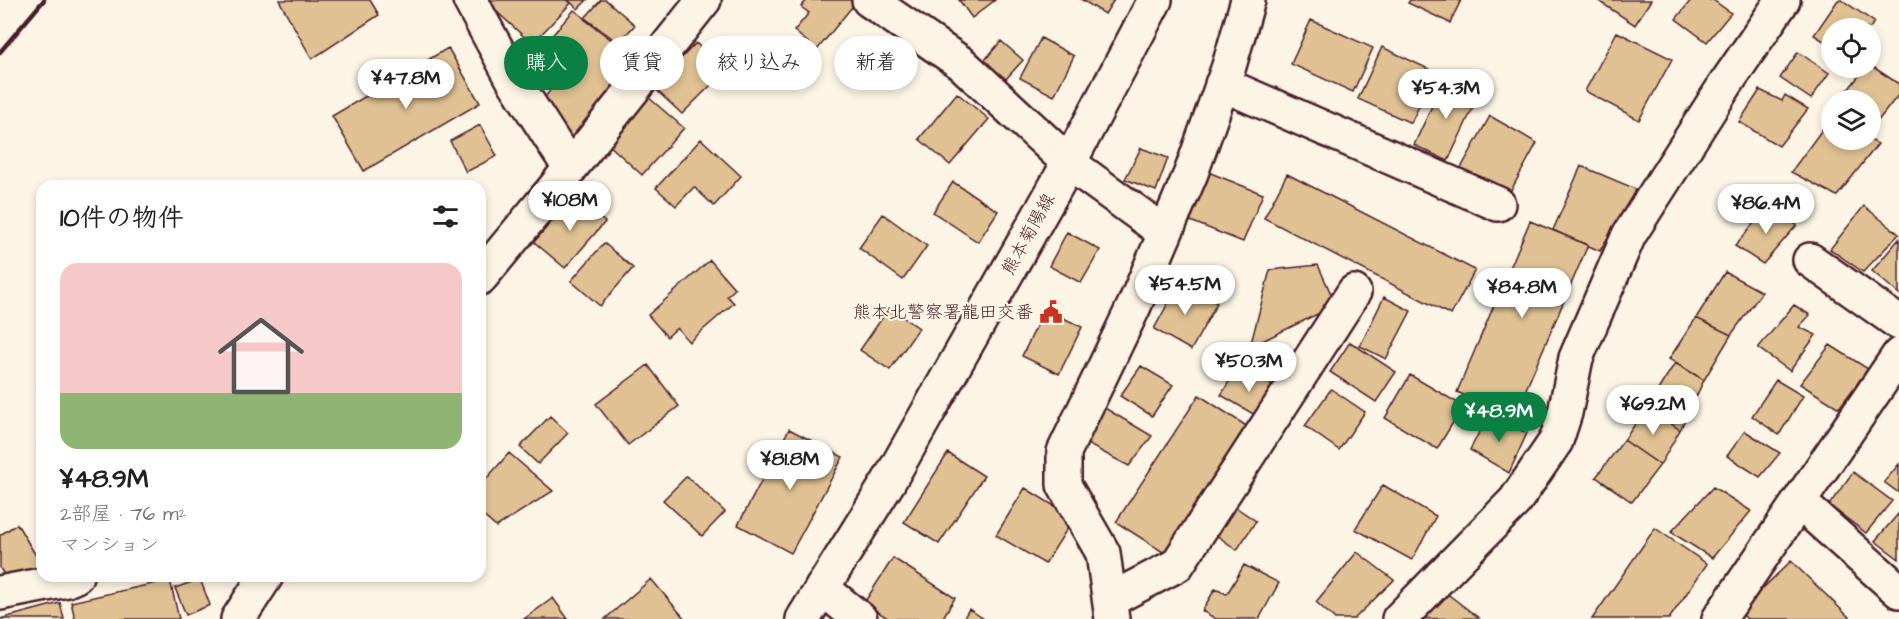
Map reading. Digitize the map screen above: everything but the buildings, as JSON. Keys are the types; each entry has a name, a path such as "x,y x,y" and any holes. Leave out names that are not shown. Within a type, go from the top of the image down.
{"street":[{"path":"470,0 514,81 570,168"},
{"path":"486,271 704,0"},
{"path":"869,0 961,63 1069,163 1165,233"},
{"name":"熊本菊陽線","path":"803,619 889,481 1069,163 1155,0"},
{"path":"1248,0 1191,173 1134,306 1064,452 1064,485 1103,553 1111,610 1177,565 1354,292"},
{"path":"1399,619 1515,501 1556,441 1565,413 1576,358 1629,235 1727,82 1783,0"},
{"path":"1222,84 1498,204"},
{"path":"1810,260 1899,323"},
{"path":"1719,619 1896,365"},
{"path":"1799,502 1899,591"},
{"path":"0,593 57,582"},
{"path":"238,619 256,582"},
{"path":"822,588 860,619"}],"railway":[{"path":"0,52 44,0"}],"place":[{"name":"熊本北警察署龍田交番","path":"1051,312"}]}
